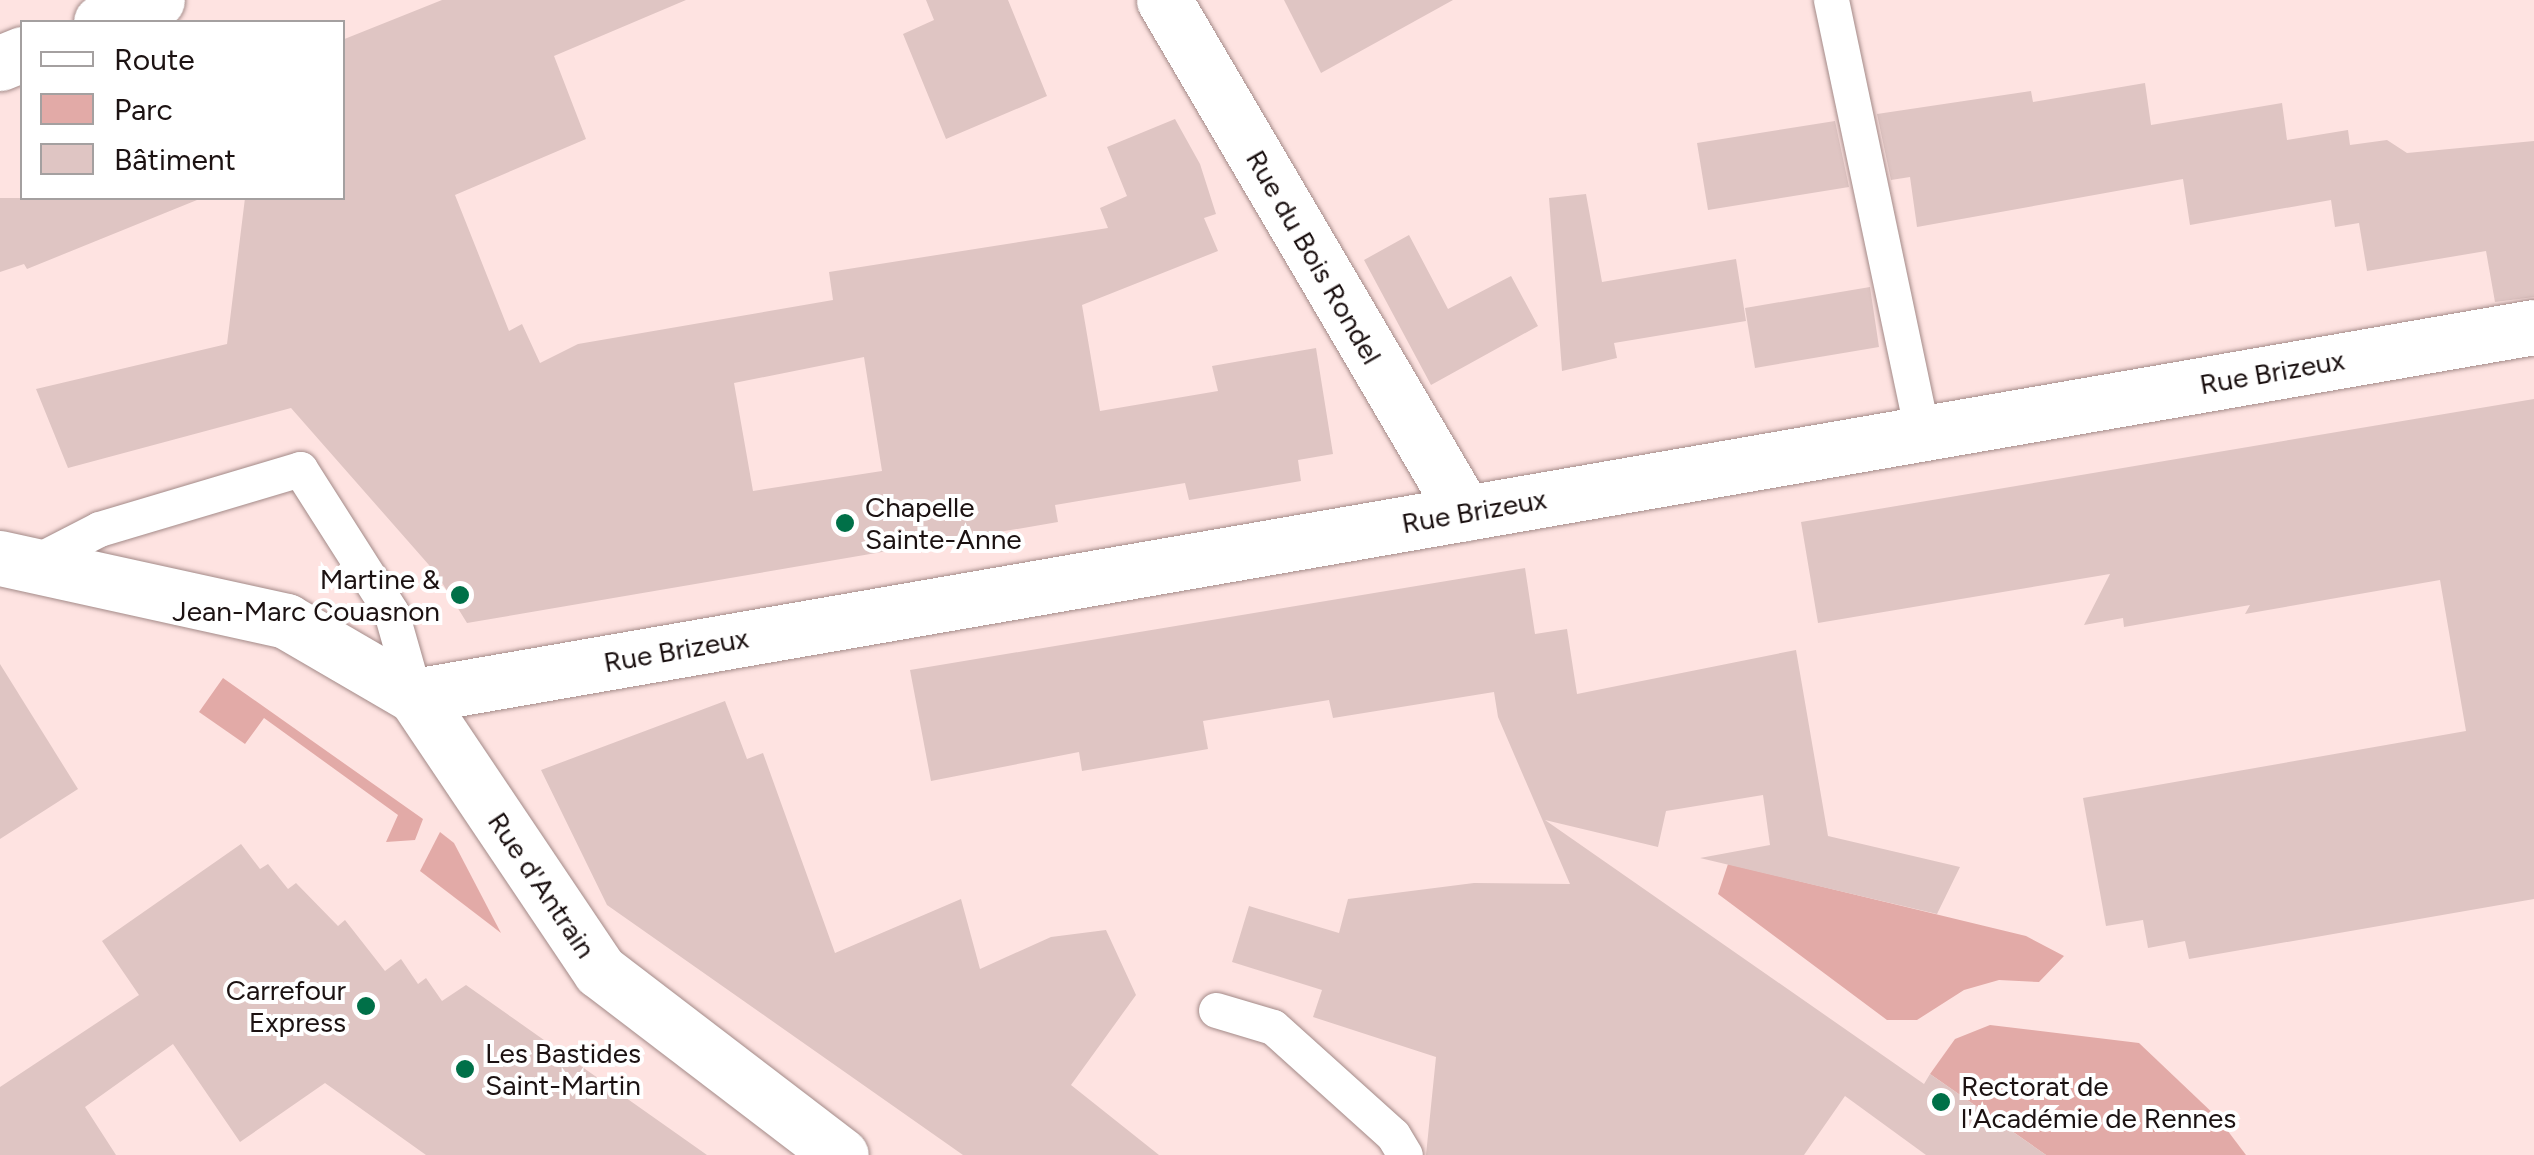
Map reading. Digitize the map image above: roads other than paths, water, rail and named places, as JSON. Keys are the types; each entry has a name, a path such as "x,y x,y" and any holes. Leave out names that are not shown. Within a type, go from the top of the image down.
{"street":[{"path":"105,20 157,0"},
{"name":"Rue du Bois Rondel","path":"1164,0 1465,513"},
{"name":"Rue Brizeux","path":"415,696 2534,327"},
{"name":"Rue d'Antrain","path":"16,561 286,621 415,696 600,971 841,1155"}],"lane":[{"path":"1831,0 1922,433"},
{"name":"Rue d'Antrain","path":"16,561 100,529 300,469 391,612 415,696"},
{"path":"1216,1010 1273,1026 1393,1135 1405,1155"}],"place":[{"name":"Chapelle Sainte-Anne","path":"845,523"},
{"name":"Martine & Jean-Marc Couasnon","path":"460,595"},
{"name":"Carrefour Express","path":"366,1006"},
{"name":"Les Bastides Saint-Martin","path":"465,1069"},
{"name":"Rectorat de l'Académie de Rennes","path":"1941,1102"}]}
